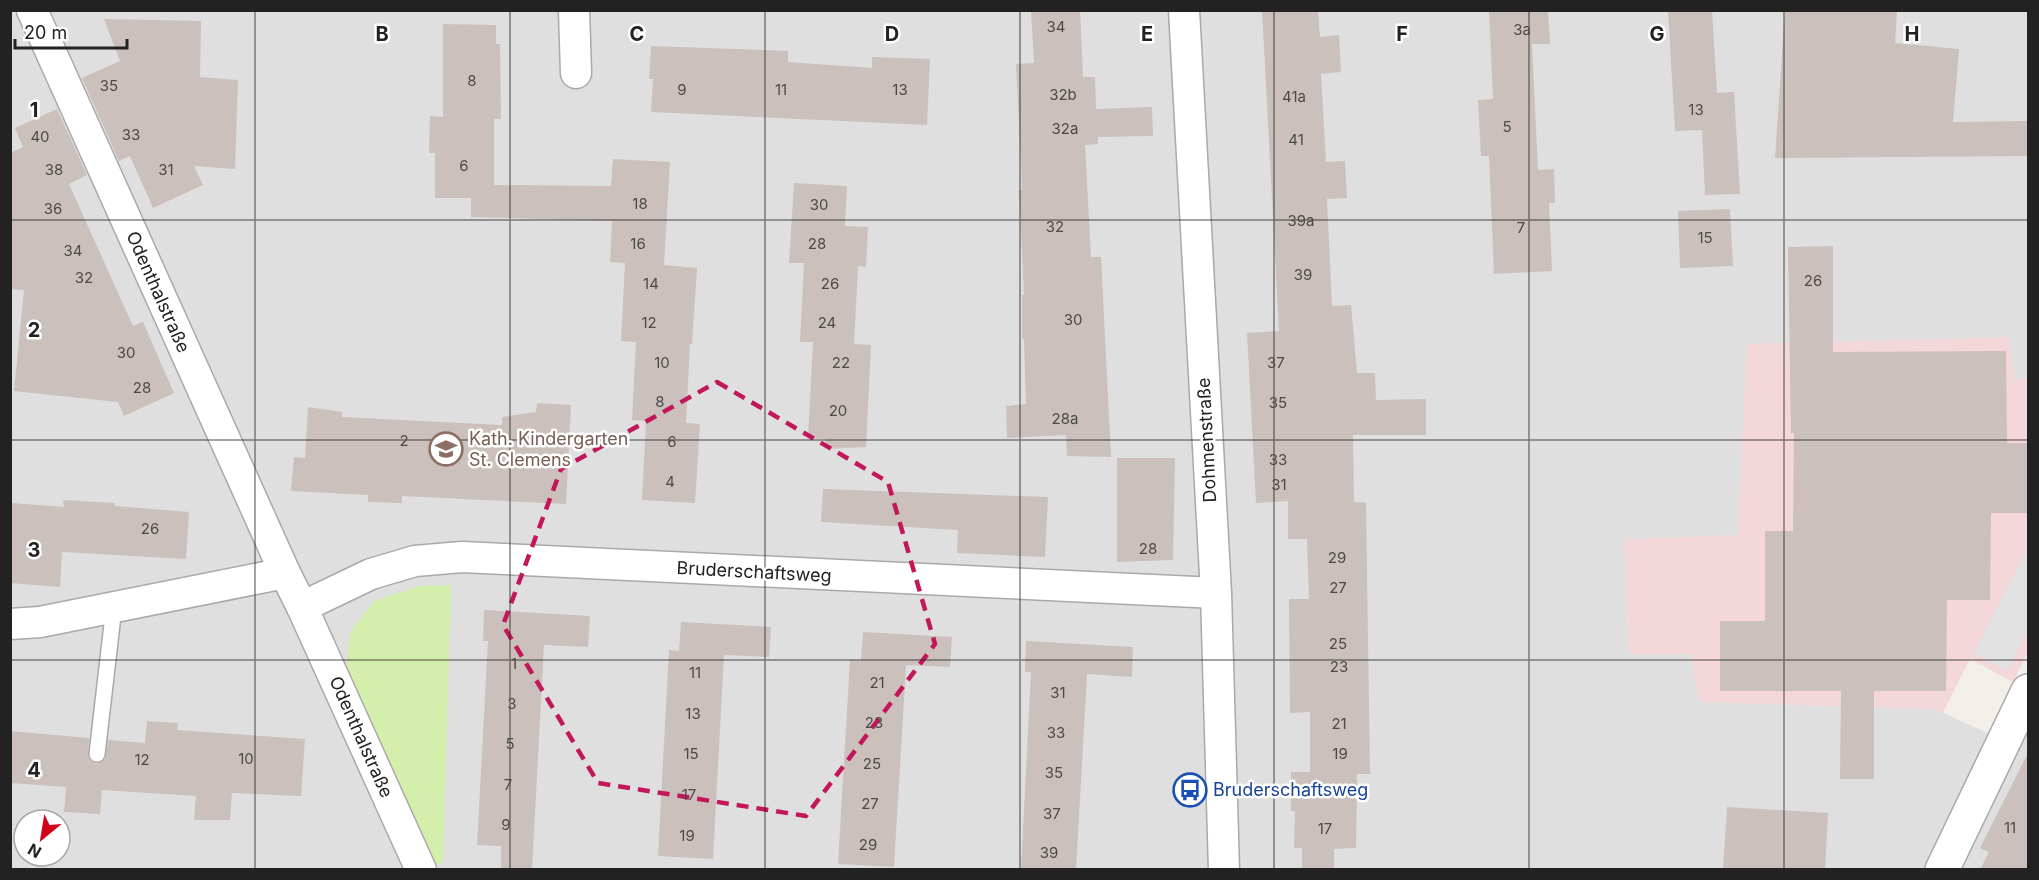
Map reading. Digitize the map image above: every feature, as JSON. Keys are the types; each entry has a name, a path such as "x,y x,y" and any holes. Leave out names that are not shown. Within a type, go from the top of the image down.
{"street":[{"name":"Odenthalstraße","path":"32,10 421,870"},
{"path":"574,10 576,73"},
{"name":"Dohmenstraße","path":"1184,10 1215,593 1224,870"},
{"name":"Bruderschaftsweg","path":"302,607 371,574 415,561 462,557 1215,593"},
{"path":"10,624 40,622 285,573"},
{"path":"1942,870 2028,691"}],"lane":[{"path":"97,754 114,608"}],"highlighted area":[{"path":"717,382 888,482 935,644 806,816 598,783 503,625 561,469"}],"shaded area":[{"path":"10,11 2028,11 2028,379 2014,379 2010,337 1738,535 1624,540 1629,654 1690,654 1701,702 1934,709 2018,747 2028,728 2028,869 11,869"},
{"path":"2010,337 2014,379 2028,379 2028,653 2013,682 1970,659 1943,713 1934,709 1700,702 1690,654 1629,654 1624,539 1738,535 1747,344"},
{"path":"2028,549 2028,630 2007,671 1973,653"}],"green space":[{"path":"451,585 443,862 431,868 345,677 351,630 376,600 420,586"}],"building":[{"path":"1031,10 1080,10 1083,77 1095,77 1096,109 1152,107 1153,136 1098,137 1098,144 1085,145 1091,257 1101,257 1111,457 1067,456 1066,435 1007,438 1006,406 1026,404 1024,339 1022,339 1022,295 1024,295 1019,190 1022,190 1016,64 1034,63"},
{"path":"1262,10 1318,10 1320,37 1339,35 1341,72 1321,74 1326,162 1345,161 1347,198 1327,199 1332,306 1351,305 1357,373 1375,373 1376,400 1426,399 1426,435 1353,435 1354,502 1366,503 1370,774 1357,774 1356,848 1334,849 1334,870 1302,870 1302,848 1294,848 1295,811 1291,811 1291,772 1310,772 1310,712 1290,713 1289,599 1309,599 1307,539 1288,539 1288,501 1256,503 1247,333 1279,331"},
{"path":"1489,10 1548,10 1550,44 1532,44 1538,170 1554,169 1555,203 1549,203 1552,271 1494,274 1489,156 1481,156 1478,100 1493,99"},
{"path":"1668,10 1712,10 1717,93 1734,92 1740,194 1705,195 1702,130 1675,131"},
{"path":"1785,10 1897,10 1895,43 1959,49 1953,122 2028,121 2028,156 1775,158"},
{"path":"104,19 201,21 200,77 238,80 235,169 194,166 203,185 153,208 130,156 119,161 82,78 120,61"},
{"path":"443,24 496,25 496,44 500,44 501,119 494,119 494,185 611,186 613,159 670,162 664,265 697,268 686,423 700,424 695,503 642,500 646,421 632,420 636,342 621,341 625,263 610,262 612,221 471,217 471,198 435,198 435,153 429,153 430,116 443,117"},
{"path":"651,46 788,51 788,62 872,68 872,57 930,59 927,125 651,112 653,79 649,79"},
{"path":"57,109 87,175 69,184 133,326 143,322 174,393 124,416 118,402 14,391 24,290 10,289 10,153 23,147 15,128"},
{"path":"794,183 847,186 845,226 868,227 866,267 858,266 854,344 871,345 866,447 825,449 826,439 808,438 813,342 800,342 804,263 789,263"},
{"path":"1730,209 1733,266 1680,268 1678,211"},
{"path":"1833,246 1833,352 2006,351 2007,443 2028,443 2028,513 1991,513 1990,600 1947,600 1946,691 1874,691 1874,779 1840,779 1841,691 1720,691 1720,621 1765,621 1765,531 1793,531 1794,433 1791,433 1788,247"},
{"path":"537,403 571,405 566,504 402,496 402,503 368,502 368,495 291,491 294,457 305,458 308,407 342,412 342,417 502,425 502,417 536,412"},
{"path":"1117,458 1175,458 1173,560 1117,562"},
{"path":"823,489 1048,497 1045,557 957,553 958,530 821,522"},
{"path":"63,500 115,503 115,506 189,512 186,559 62,552 60,587 10,583 12,503 64,507"},
{"path":"484,610 590,616 588,647 544,645 532,870 501,870 501,846 477,845 488,641 483,641"},
{"path":"681,622 771,627 769,657 724,655 713,859 658,856 669,650 679,651"},
{"path":"863,632 952,637 950,667 906,665 894,867 838,864 850,660 861,661"},
{"path":"1026,641 1133,647 1132,677 1087,674 1076,870 1021,870 1031,672 1025,672"},
{"path":"147,721 178,723 177,730 305,739 301,796 232,793 230,820 194,820 196,796 102,790 100,814 72,812 72,808 64,808 66,787 10,783 10,731 89,738 88,757 96,764 105,759 108,740 145,743"},
{"path":"2028,753 2028,870 1980,870 1989,852 1980,848"},
{"path":"1727,807 1828,813 1825,870 1723,870"}],"place":[{"name":"Kath. Kindergarten St. Clemens","path":"446,449"},
{"name":"Bruderschaftsweg","path":"1190,790"}]}
